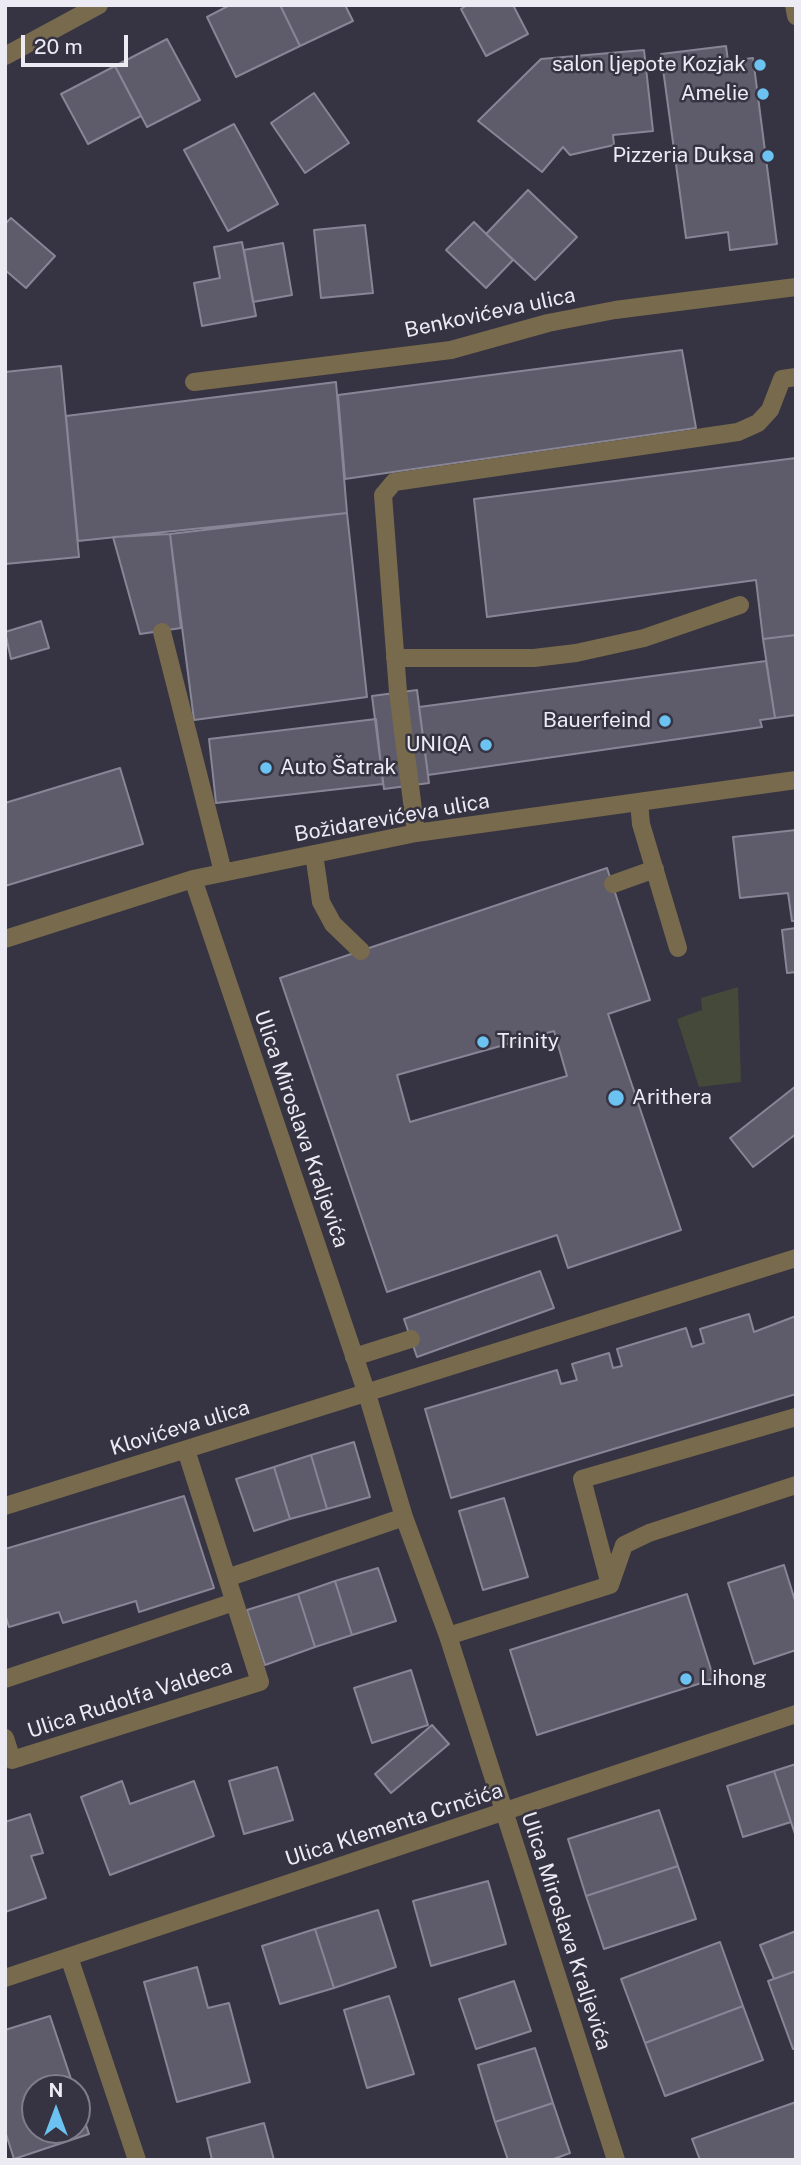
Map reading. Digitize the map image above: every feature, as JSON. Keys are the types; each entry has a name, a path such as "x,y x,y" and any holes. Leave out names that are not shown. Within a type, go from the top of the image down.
{"street":[{"path":"5,56 99,5"},
{"path":"794,5 796,16"},
{"name":"Benkovićeva ulica","path":"194,382 452,350 548,323 615,310 796,287"},
{"path":"416,833 395,658 383,495 394,482 738,432 758,423 770,410 782,379 796,377"},
{"path":"395,658 534,658 576,653 644,638 740,605"},
{"path":"162,632 223,872"},
{"name":"Božidarevićeva ulica","path":"5,939 193,879 416,833 796,780"},
{"path":"639,802 678,948"},
{"path":"314,854 321,902 333,924 361,951"},
{"path":"613,884 655,869"},
{"name":"Ulica Miroslava Kraljevića","path":"193,879 368,1394 404,1517 448,1636 616,2160"},
{"path":"368,1394 793,1263"},
{"path":"354,1357 411,1339"},
{"name":"Klovićeva ulica","path":"5,1506 368,1394"},
{"path":"610,1585 582,1479 796,1417"},
{"name":"Ulica Rudolfa Valdeca","path":"5,1738 12,1760 260,1682 186,1451"},
{"path":"610,1585 624,1545 649,1533 796,1485"},
{"path":"227,1578 404,1517"},
{"path":"448,1636 610,1585"},
{"path":"5,1679 234,1602"},
{"name":"Ulica Klementa Crnčića","path":"5,1978 796,1714"},
{"path":"69,1957 137,2160"}],"green space":[{"path":"738,987 741,1082 699,1087 677,1019 702,1010 701,998"}],"building":[{"path":"230,5 280,5 300,46 236,77 207,17"},
{"path":"280,5 345,5 353,21 300,46"},
{"path":"467,5 513,5 528,34 486,56 461,9"},
{"path":"167,39 200,100 147,127 115,66"},
{"path":"726,46 728,61 753,58 777,244 730,250 728,232 686,238 661,54"},
{"path":"644,50 653,131 613,135 614,145 570,155 563,147 542,172 478,121 541,59"},
{"path":"115,66 141,116 88,144 61,94"},
{"path":"314,93 349,143 305,173 271,123"},
{"path":"234,124 278,204 228,231 184,150"},
{"path":"528,190 577,237 535,280 486,234"},
{"path":"11,218 55,256 26,288 5,270 5,224"},
{"path":"474,222 513,260 486,288 446,250"},
{"path":"365,225 373,293 321,298 314,230"},
{"path":"242,242 256,316 202,326 194,283 220,278 214,247"},
{"path":"283,243 292,295 253,302 244,250"},
{"path":"682,350 696,428 345,479 338,395"},
{"path":"61,366 79,557 5,564 5,372"},
{"path":"336,382 347,513 78,541 66,416"},
{"path":"796,458 796,635 763,639 756,580 487,617 474,499"},
{"path":"347,513 367,697 194,720 170,534"},
{"path":"170,534 181,628 140,634 113,537"},
{"path":"41,621 49,648 11,659 5,632"},
{"path":"796,635 796,715 775,718 763,639"},
{"path":"766,661 775,718 760,720 762,727 428,775 419,707"},
{"path":"417,690 429,783 384,789 372,696"},
{"path":"376,719 383,784 216,803 209,739"},
{"path":"120,768 143,844 5,886 5,803"},
{"path":"796,830 796,921 792,921 788,893 740,898 733,837"},
{"path":"607,868 650,1000 608,1014 681,1230 568,1268 557,1235 387,1292 280,978","holes":["554,1031 567,1076 410,1122 397,1075"]},
{"path":"796,928 796,972 787,973 782,930"},
{"path":"796,1086 796,1134 753,1167 730,1138"},
{"path":"540,1271 554,1308 417,1357 404,1319"},
{"path":"749,1314 754,1332 796,1316 796,1394 451,1498 425,1409 557,1370 561,1384 577,1380 572,1364 609,1353 613,1368 622,1366 617,1349 686,1328 692,1347 704,1343 700,1329"},
{"path":"354,1442 370,1497 327,1509 311,1455"},
{"path":"311,1455 327,1509 290,1519 274,1467"},
{"path":"274,1467 290,1519 254,1531 236,1479"},
{"path":"184,1496 214,1588 139,1612 136,1601 63,1623 59,1612 9,1627 5,1614 5,1549"},
{"path":"504,1498 528,1577 483,1590 459,1511"},
{"path":"784,1565 796,1604 796,1650 754,1664 728,1583"},
{"path":"378,1568 396,1621 352,1635 335,1581"},
{"path":"335,1581 352,1635 315,1647 298,1594"},
{"path":"298,1594 315,1647 265,1665 247,1610"},
{"path":"687,1594 714,1679 537,1735 510,1650"},
{"path":"411,1670 428,1725 372,1743 354,1688"},
{"path":"432,1725 449,1744 391,1793 375,1774"},
{"path":"796,1764 796,1833 795,1834 774,1771"},
{"path":"277,1767 293,1820 244,1834 229,1781"},
{"path":"774,1771 791,1822 743,1837 727,1786"},
{"path":"122,1781 130,1804 194,1781 214,1836 110,1875 81,1797"},
{"path":"659,1810 678,1866 586,1896 568,1839"},
{"path":"30,1814 43,1853 31,1856 46,1898 5,1912 5,1822"},
{"path":"678,1866 696,1919 604,1949 586,1896"},
{"path":"488,1881 506,1944 431,1966 413,1901"},
{"path":"378,1910 396,1967 334,1988 315,1929"},
{"path":"315,1929 334,1988 280,2004 262,1946"},
{"path":"796,1931 796,1971 774,1979 760,1945"},
{"path":"720,1942 743,2006 645,2043 621,1979"},
{"path":"197,1967 208,2008 229,2003 250,2082 177,2102 144,1982"},
{"path":"796,1971 796,2048 793,2049 768,1981"},
{"path":"514,1981 531,2031 476,2049 459,1999"},
{"path":"389,1996 414,2074 367,2088 344,2010"},
{"path":"743,2006 763,2060 665,2096 645,2043"},
{"path":"50,2016 69,2074 21,2074 21,2144 59,2144 14,2159 5,2131 5,2030"},
{"path":"535,2048 553,2103 495,2122 478,2065"},
{"path":"796,2102 796,2160 700,2160 692,2139"},
{"path":"553,2103 570,2153 551,2160 508,2160 495,2122"},
{"path":"264,2123 274,2160 212,2160 207,2138"}],"place":[{"name":"salon ljepote Kozjak","path":"760,65"},
{"name":"Amelie","path":"763,94"},
{"name":"Pizzeria Duksa","path":"768,156"},
{"name":"Bauerfeind","path":"665,721"},
{"name":"UNIQA","path":"486,745"},
{"name":"Auto Šatrak","path":"266,768"},
{"name":"Trinity","path":"483,1042"},
{"name":"Arithera","path":"616,1098"},
{"name":"Lihong","path":"686,1679"}]}
